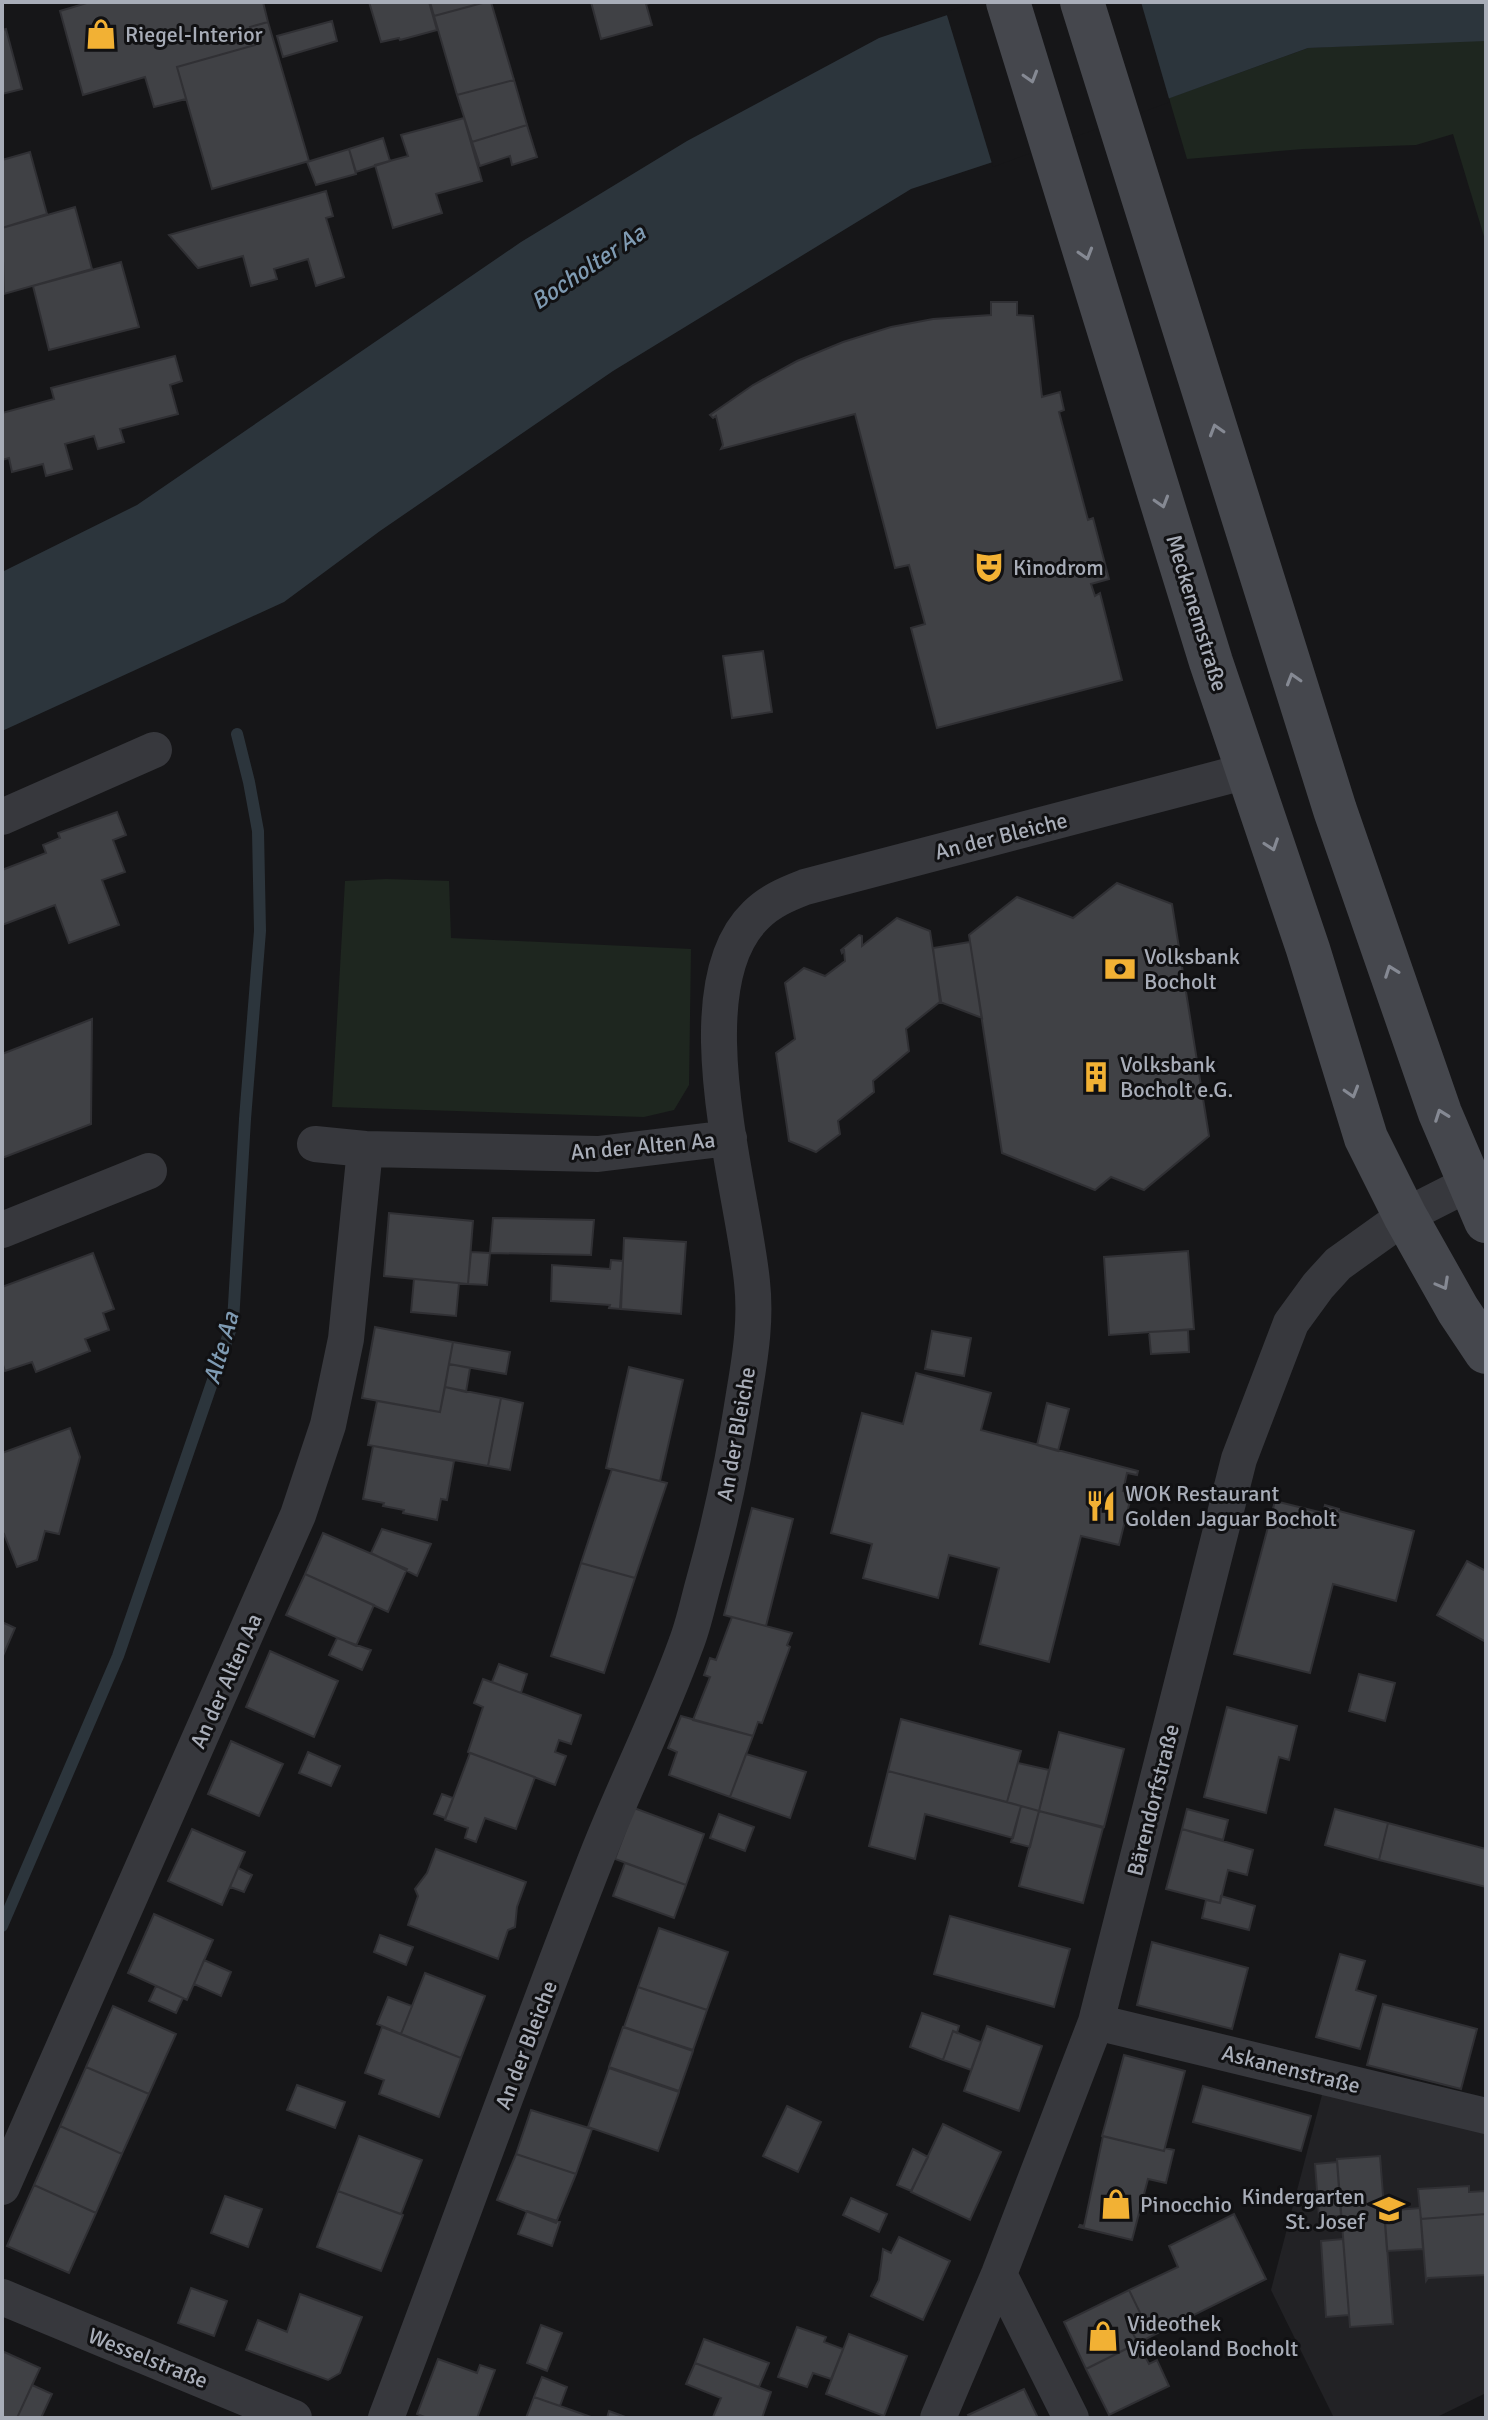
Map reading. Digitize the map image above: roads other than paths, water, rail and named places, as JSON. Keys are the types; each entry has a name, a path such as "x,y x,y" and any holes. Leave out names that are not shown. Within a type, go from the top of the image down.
{"main road":[{"name":"Meckenemstraße","path":"1008,2 1247,771 1308,949 1366,1138 1405,1216 1458,1310 1486,1352"},
{"path":"1082,2 1321,767 1440,1113 1477,1202"}],"street":[{"path":"2,817 154,750"},
{"name":"An der Bleiche","path":"386,2418 598,1855 687,1642 719,1529 737,1441 754,1321 752,1280 729,1138 719,1041 719,1001 725,968 753,917 778,897 805,887 1247,771"},
{"name":"An der Alten Aa","path":"315,1144 365,1149 598,1154 729,1138"},
{"name":"An der Alten Aa","path":"2,2187 298,1515 328,1425 346,1339 365,1149"},
{"path":"2,1230 149,1171"},
{"path":"1405,1216 1477,1202"},
{"name":"Bärendorfstraße","path":"938,2418 999,2274 1096,2022 1239,1459 1291,1323 1338,1264 1405,1216"},
{"name":"Askanenstraße","path":"1096,2022 1486,2116"},
{"path":"999,2274 1071,2418"},
{"name":"Wesselstraße","path":"2,2297 294,2418"}],"water":[{"name":"Bocholter Aa","path":"986,2 1486,2 1486,41 1308,48 911,189 613,371 380,531 284,602 2,731 2,572 137,505 521,242 687,141 879,38"}],"waterway":[{"name":"Alte Aa","path":"2,1926 118,1656 233,1322 260,931 258,831 237,734"}],"place":[{"name":"Riegel-Interior","path":"101,34"},
{"name":"Kinodrom","path":"989,567"},
{"name":"Volksbank Bocholt","path":"1120,969"},
{"name":"Volksbank Bocholt e.G.","path":"1096,1077"},
{"name":"WOK Restaurant Golden Jaguar Bocholt","path":"1101,1506"},
{"name":"Pinocchio","path":"1116,2204"},
{"name":"Kindergarten St. Josef","path":"1389,2209"},
{"name":"Videothek Videoland Bocholt","path":"1103,2336"}]}
